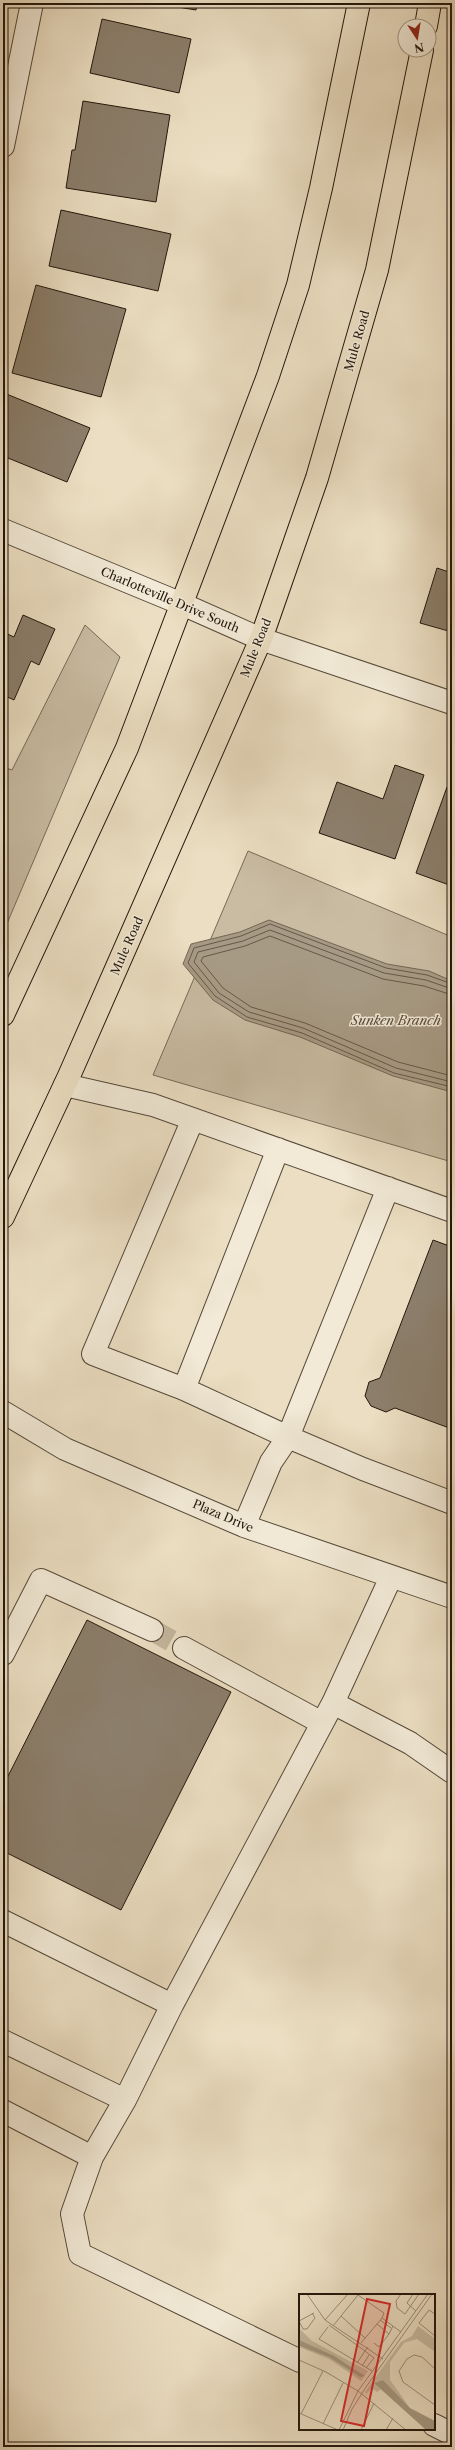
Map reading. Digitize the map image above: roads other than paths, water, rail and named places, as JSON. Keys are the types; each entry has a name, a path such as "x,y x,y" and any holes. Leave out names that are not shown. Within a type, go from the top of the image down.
{"main road":[{"path":"3,1015 127,748 268,376 298,285 321,188 359,3"},
{"path":"427,18 430,3"},
{"name":"Mule Road","path":"3,1217 65,1085 261,639 317,478 377,270 420,58"}],"street":[{"path":"3,146 32,3"},
{"name":"Charlotteville Drive South","path":"3,530 182,604 261,639 452,703"},
{"path":"65,1085 153,1105 452,1211"},
{"path":"193,1119 93,1354 184,1389 288,1437 363,1469 452,1503"},
{"path":"184,1389 278,1149"},
{"path":"244,1526 271,1462 288,1437 388,1188"},
{"name":"Plaza Drive","path":"3,1412 65,1449 244,1526 452,1597"},
{"path":"299,2360 80,2254 72,2214 92,2157 125,2100 172,2005 333,1703 391,1577"},
{"path":"3,1654 41,1580 152,1630"},
{"path":"184,1648 322,1723"},
{"path":"333,1703 410,1743 452,1772"},
{"path":"3,1921 172,2005"},
{"path":"3,2041 125,2100"},
{"path":"3,2111 92,2157"},
{"path":"435,2426 452,2434"}],"water":[{"name":"Sunken Branch","path":"269,920 387,964 429,971 452,981 452,1092 393,1076 300,1037 245,1020 213,1000 183,964 191,944 240,932"}],"tunnel":[{"path":"152,1630 184,1648"}]}
